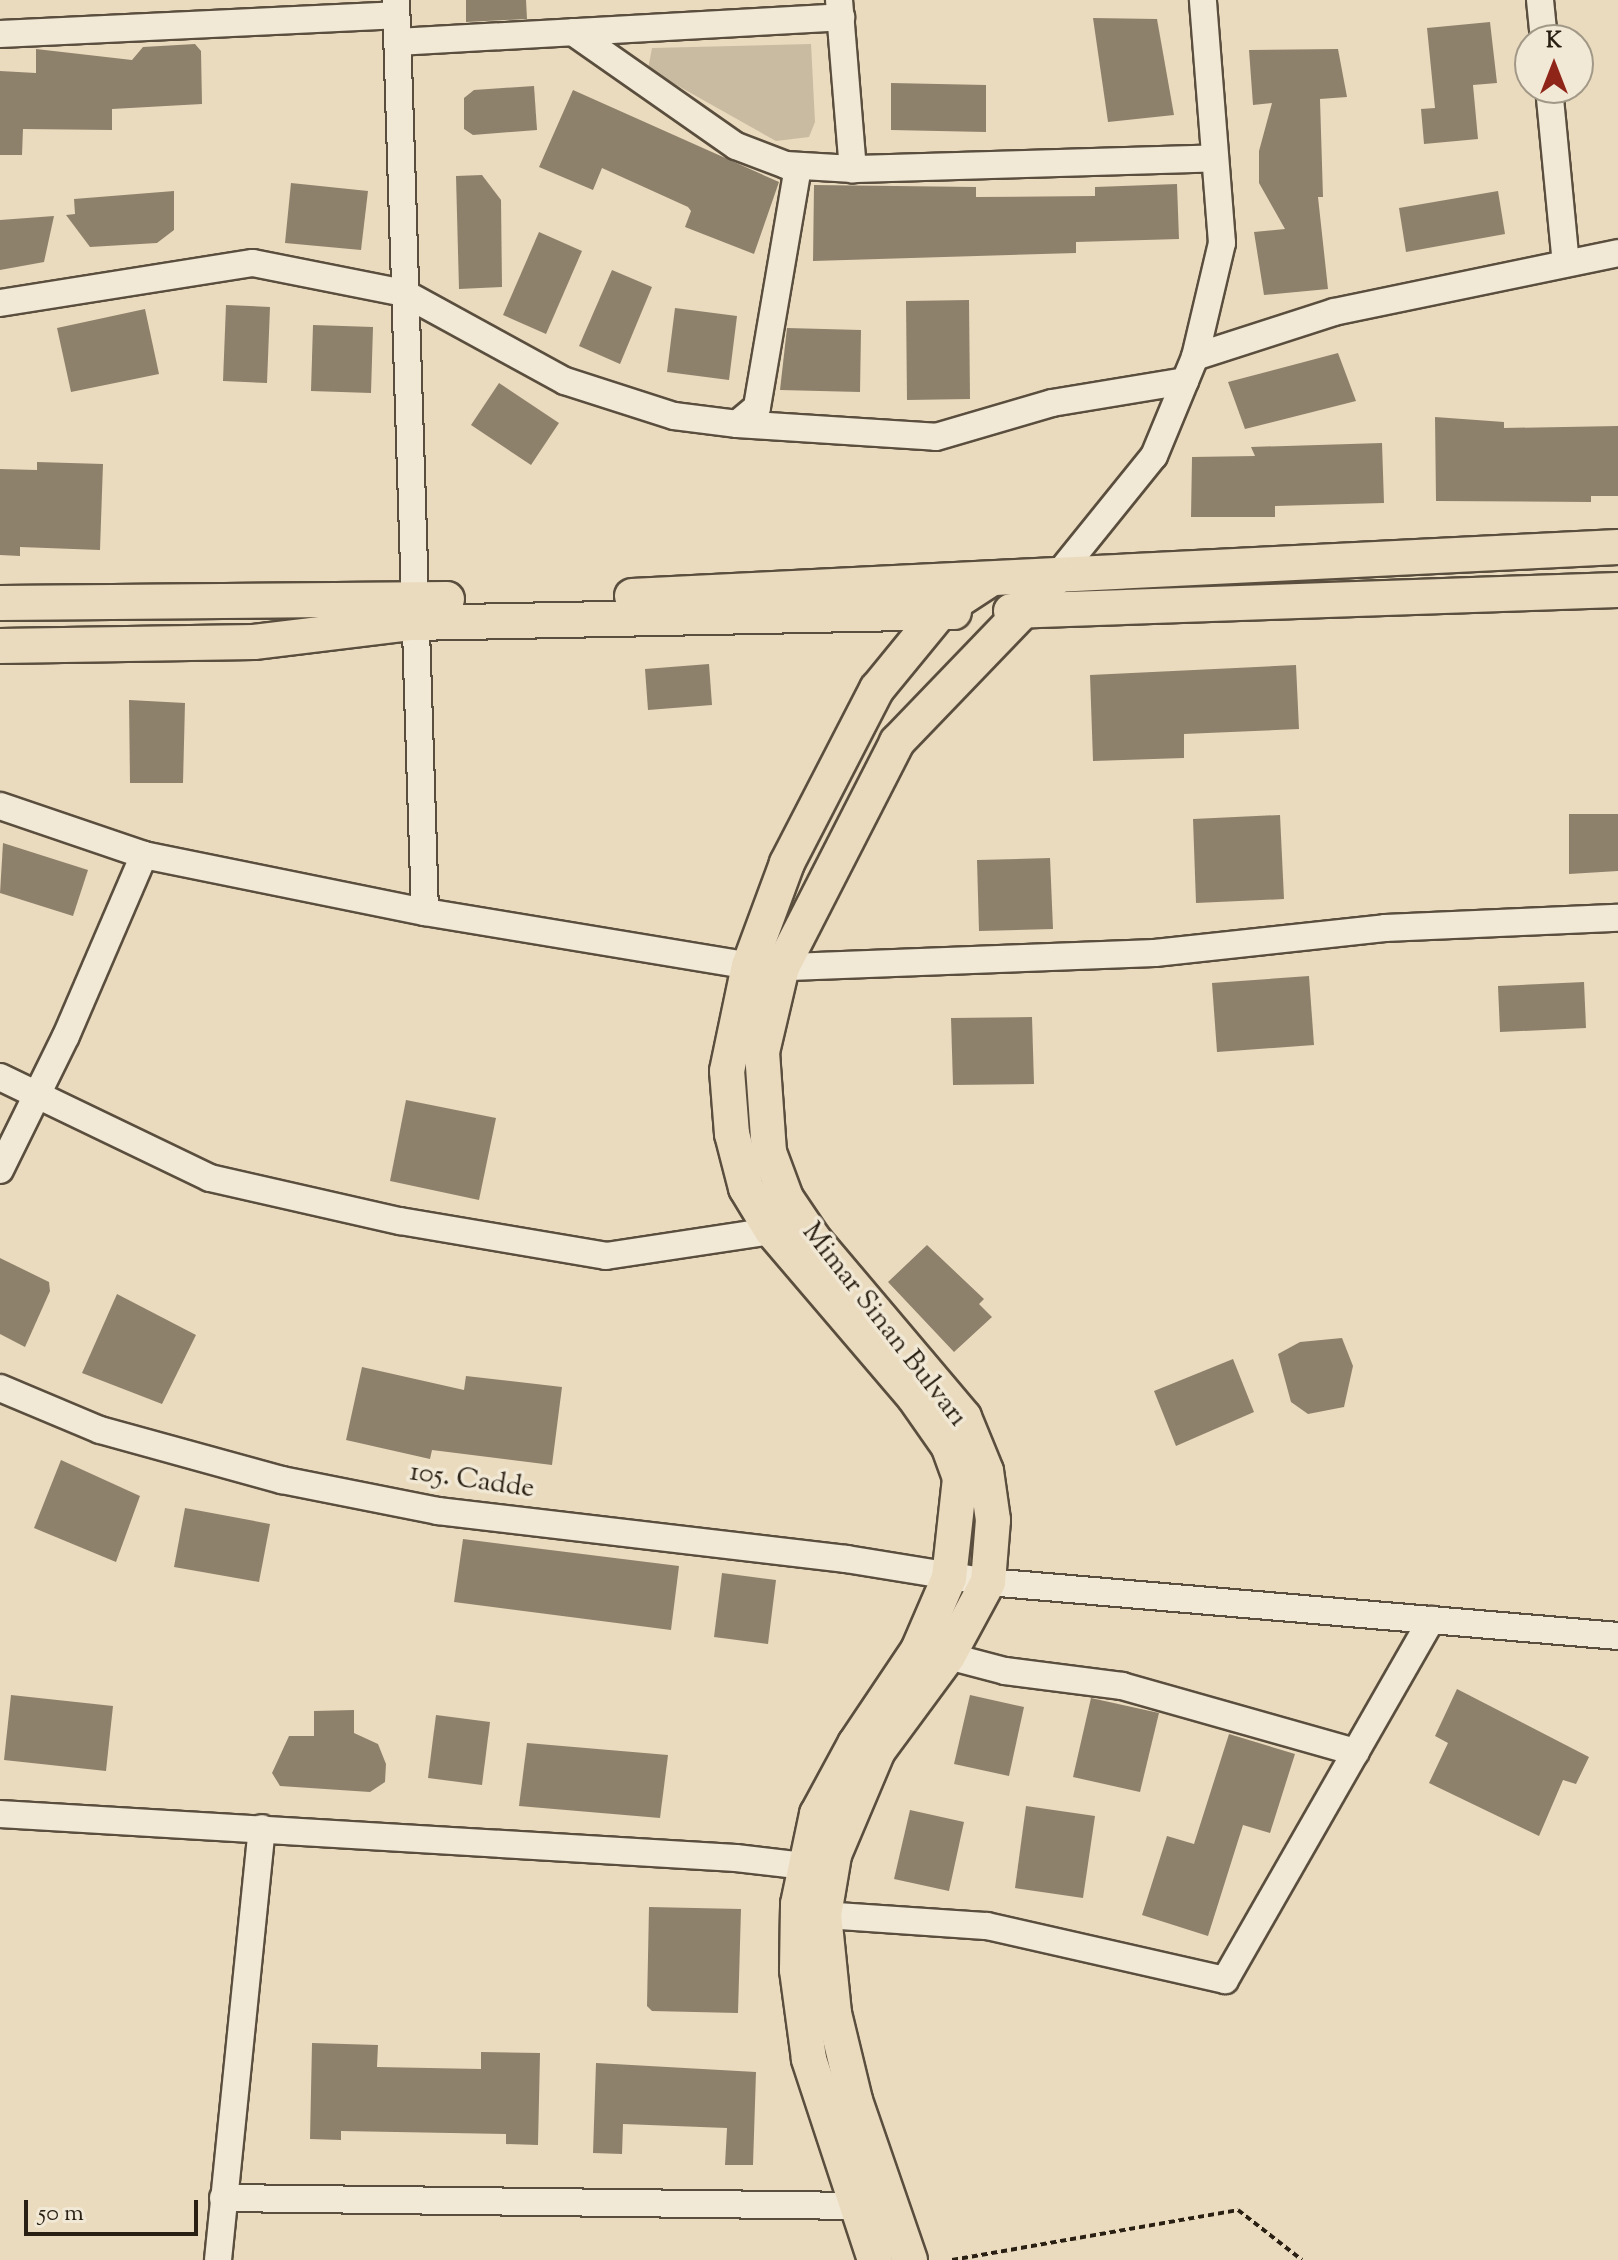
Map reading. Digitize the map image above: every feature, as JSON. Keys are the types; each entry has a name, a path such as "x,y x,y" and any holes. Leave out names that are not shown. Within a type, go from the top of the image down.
{"main road":[{"path":"0,646 254,642 414,612 1618,547"},
{"name":"Mimar Sinan Bulvarı","path":"875,2260 809,2059 797,1970 804,1866 817,1814 855,1744 918,1650 949,1578 960,1478 949,1447 914,1397 772,1231 746,1188 732,1134 727,1071 766,967 897,742 1019,610 1057,576"},
{"name":"Mimar Sinan Bulvarı","path":"910,2260 855,2100 834,2013 824,1915 834,1855 878,1751 948,1656 988,1582 993,1520 986,1471 964,1417 813,1238 786,1198 769,1152 762,1052 766,967 787,863 877,689 940,612 989,580"},
{"path":"0,603 414,612 940,612 1618,590"}],"street":[{"path":"1057,576 1154,456 1190,369 1222,243 1203,0"},
{"path":"1540,0 1542,24"},
{"path":"0,34 396,8 425,912"},
{"path":"397,42 573,32 840,9 853,169"},
{"path":"573,32 736,146 798,166 853,169 1214,158"},
{"path":"1551,104 1566,263"},
{"path":"737,424 757,407 798,166"},
{"path":"0,303 253,263 404,293 565,381 674,416 737,424 936,437 1052,403 1190,369 1334,312 1618,253"},
{"path":"0,806 144,855 425,912 766,967 1155,953 1385,928 1618,918"},
{"path":"0,1170 40,1091 144,855"},
{"path":"0,1077 40,1091 210,1178 400,1221 606,1256 772,1231"},
{"name":"105. Cadde","path":"0,1388 100,1430 282,1480 438,1511 846,1559 949,1578 1618,1636"},
{"path":"824,1915 987,1926 1225,1980 1431,1620"},
{"path":"948,1656 1005,1671 1122,1686 1356,1752"},
{"path":"0,1814 262,1828 804,1866"},
{"path":"218,2260 262,1828"},
{"path":"223,2198 858,2206"}],"path":[{"path":"952,2260 1238,2210 1302,2260"}],"shaded area":[{"path":"811,44 815,122 809,137 776,141 648,69 652,48"}],"building":[{"path":"466,0 526,0 527,19 466,22"},
{"path":"1093,18 1157,19 1174,115 1108,122"},
{"path":"1490,22 1497,83 1473,85 1478,139 1424,144 1421,109 1435,108 1427,28"},
{"path":"195,44 201,51 202,104 112,109 112,130 23,129 22,155 0,155 0,71 36,73 36,49 132,60 143,47"},
{"path":"1338,49 1347,97 1320,99 1323,197 1318,197 1328,289 1264,295 1254,232 1285,229 1259,183 1259,151 1272,103 1253,105 1249,50"},
{"path":"891,83 986,85 986,132 891,130"},
{"path":"534,86 537,130 473,135 464,129 464,98 474,90"},
{"path":"573,90 779,182 754,254 685,227 691,211 688,207 602,168 593,190 539,167"},
{"path":"482,175 501,200 502,287 459,289 456,176"},
{"path":"291,183 368,191 361,250 285,243"},
{"path":"1177,184 1179,239 1076,242 1076,253 813,261 814,185 976,187 976,197 1095,196 1095,187"},
{"path":"174,191 174,230 157,243 90,247 66,215 75,214 74,199"},
{"path":"1498,191 1505,234 1406,252 1399,208"},
{"path":"54,216 44,262 0,270 0,220"},
{"path":"539,232 582,251 546,334 503,315"},
{"path":"612,270 652,287 620,364 579,346"},
{"path":"969,300 970,399 907,400 906,301"},
{"path":"226,305 270,307 267,383 223,381"},
{"path":"675,308 737,316 729,380 667,372"},
{"path":"145,309 159,374 71,392 57,328"},
{"path":"313,325 373,327 371,393 311,391"},
{"path":"787,328 861,330 860,392 780,390"},
{"path":"1338,353 1356,401 1245,429 1228,382"},
{"path":"499,383 559,423 531,465 471,425"},
{"path":"1435,417 1504,422 1504,428 1618,426 1618,496 1591,496 1591,502 1436,501"},
{"path":"1382,443 1384,503 1275,506 1275,517 1191,517 1192,457 1255,456 1251,447"},
{"path":"37,462 103,464 100,550 20,547 20,556 0,555 0,469 37,470"},
{"path":"709,664 712,705 648,710 645,669"},
{"path":"1296,665 1299,729 1184,734 1184,758 1093,761 1090,675"},
{"path":"129,700 185,703 183,783 130,783"},
{"path":"1569,814 1618,814 1618,871 1569,874"},
{"path":"1280,815 1284,899 1196,903 1193,819"},
{"path":"3,843 88,870 73,916 0,893"},
{"path":"1050,858 1053,929 979,931 977,860"},
{"path":"1309,976 1314,1045 1217,1052 1212,983"},
{"path":"1584,982 1586,1028 1500,1032 1498,986"},
{"path":"1032,1017 1034,1084 953,1085 951,1018"},
{"path":"406,1100 496,1118 479,1200 390,1181"},
{"path":"927,1245 984,1299 979,1304 992,1317 954,1352 888,1282"},
{"path":"0,1258 49,1282 50,1291 25,1347 0,1334"},
{"path":"117,1294 196,1335 162,1404 82,1373"},
{"path":"1342,1338 1353,1366 1344,1407 1308,1414 1291,1402 1278,1354 1300,1342"},
{"path":"1233,1359 1254,1412 1176,1446 1154,1391"},
{"path":"362,1367 464,1390 466,1376 562,1387 552,1465 432,1450 430,1459 346,1440"},
{"path":"61,1460 140,1496 116,1562 34,1528"},
{"path":"185,1508 270,1524 259,1582 174,1567"},
{"path":"463,1539 679,1566 671,1630 454,1602"},
{"path":"722,1573 776,1580 768,1644 714,1637"},
{"path":"1457,1689 1589,1757 1576,1784 1563,1780 1539,1836 1429,1783 1448,1743 1435,1736"},
{"path":"11,1695 113,1706 106,1771 4,1760"},
{"path":"970,1695 1024,1707 1009,1776 954,1764"},
{"path":"1091,1698 1159,1713 1140,1792 1073,1777"},
{"path":"354,1710 354,1733 378,1744 386,1764 385,1782 370,1792 280,1786 272,1773 289,1736 314,1736 314,1711"},
{"path":"436,1715 490,1722 482,1785 428,1778"},
{"path":"1229,1734 1295,1754 1270,1833 1243,1825 1208,1936 1142,1915 1167,1836 1194,1844"},
{"path":"527,1743 668,1755 660,1818 519,1806"},
{"path":"1026,1806 1095,1816 1083,1898 1015,1888"},
{"path":"910,1810 964,1822 949,1891 894,1879"},
{"path":"649,1907 741,1909 738,2013 652,2011 647,2006"},
{"path":"312,2043 378,2045 377,2067 481,2069 481,2052 540,2053 538,2145 506,2144 506,2134 341,2131 341,2140 310,2139"},
{"path":"596,2063 756,2072 753,2165 725,2165 727,2128 623,2124 622,2154 593,2153"}]}
